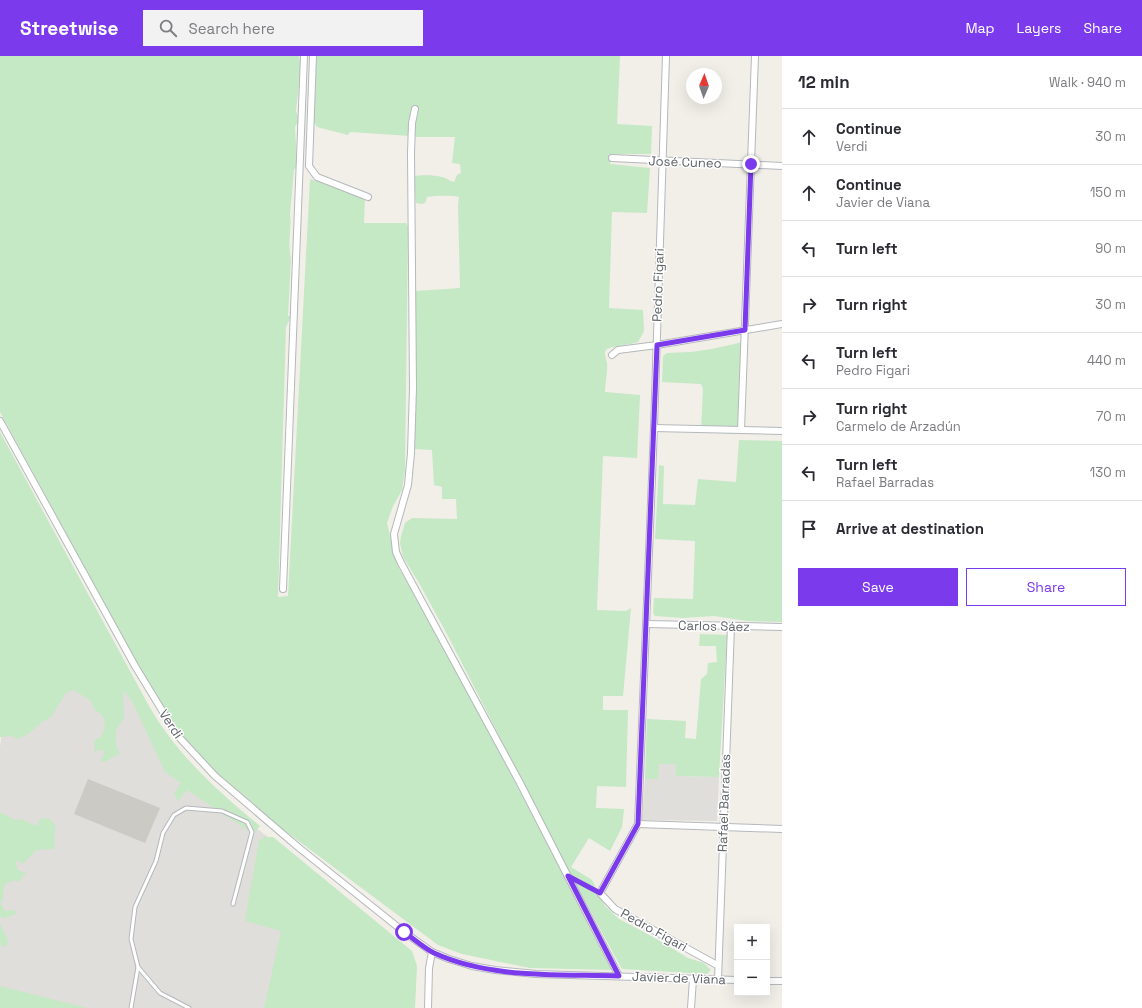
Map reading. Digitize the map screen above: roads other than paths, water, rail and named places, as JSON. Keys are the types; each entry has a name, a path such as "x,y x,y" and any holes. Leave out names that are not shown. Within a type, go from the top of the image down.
{"street":[{"path":"283,589 304,56"},
{"path":"313,56 309,166 317,177 368,197"},
{"name":"Pedro Figari","path":"666,56 654,428 638,824 600,893 615,909 717,966"},
{"path":"741,430 755,56"},
{"path":"415,109 412,123 411,153 414,388 408,485 394,534 396,552 520,783 619,976"},
{"name":"José Cuneo","path":"612,158 782,166"},
{"path":"612,355 618,350 782,324"},
{"name":"Verdi","path":"0,421 135,666 177,735 215,776 292,842 392,924 432,952"},
{"path":"654,428 782,431"},
{"name":"Carlos Sáez","path":"646,624 782,627"},
{"name":"Rafael Barradas","path":"718,980 717,966 730,626"},
{"path":"638,824 782,829"},
{"path":"428,1008 429,968 432,952"},
{"name":"Javier de Viana","path":"432,952 472,966 536,974 734,980"},
{"path":"691,1008 692,979"},
{"path":"770,981 782,982"}],"lane":[{"path":"131,1008 138,967 131,939 135,908 156,861 163,833 174,815 186,808 222,811 247,822 252,832 233,904"},
{"path":"138,967 160,993 189,1008"}]}
